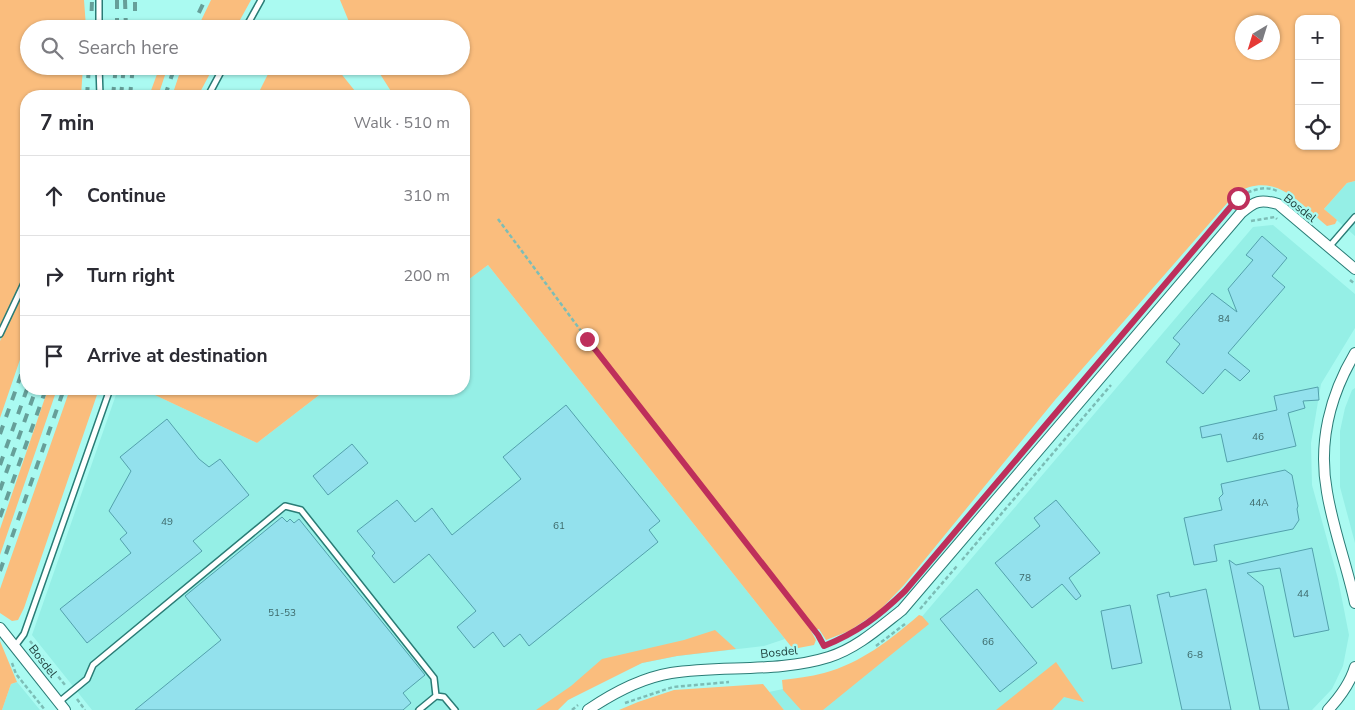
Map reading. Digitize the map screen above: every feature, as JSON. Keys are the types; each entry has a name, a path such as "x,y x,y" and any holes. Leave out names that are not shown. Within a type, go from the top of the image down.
{"street":[{"name":"Bosdel","path":"588,710 629,686 670,673 786,666 829,657 862,641 902,610 1235,220 1252,203 1266,200 1278,204 1355,269"},
{"path":"1355,354 1343,373 1332,402 1326,430 1324,460 1327,492 1355,603"},
{"name":"Bosdel","path":"0,628 62,706"},
{"path":"1328,710 1338,700 1351,680 1355,667"}],"lane":[{"path":"99,0 99,20"},
{"path":"250,20 261,0"},
{"path":"99,75 100,90"},
{"path":"211,90 219,75"},
{"path":"1329,247 1355,216"},
{"path":"0,334 20,292"},
{"path":"15,646 24,634 108,395"},
{"path":"62,706 71,692 86,679 93,665 285,506 301,510 434,678 436,696"},
{"path":"419,710 436,696"},
{"path":"436,696 444,698 455,710"}],"path":[{"path":"1227,210 1238,198 1251,191 1264,188 1275,189 1281,193"},
{"path":"498,219 593,346 818,635 829,657"},
{"path":"24,634 85,710"},
{"path":"822,646 830,643"},
{"path":"12,663 16,674 45,710"},
{"path":"572,710 579,704"}],"shaded area":[{"path":"0,0 84,0 85,20 20,20 20,75 82,75 81,90 20,90 20,285 0,327"},
{"path":"211,0 251,0 240,20 201,20"},
{"path":"340,0 1355,0 1355,181 1347,183 1324,209 1337,220 1335,224 1327,226 1296,199 1275,187 1263,185 1250,187 1236,193 1055,400 904,585 879,611 849,631 826,640 819,629 811,631 816,640 814,645 793,649 488,265 470,278 470,90 390,90 381,75 470,75 470,20 348,20"},
{"path":"157,75 165,75 160,90 151,90"},
{"path":"179,75 209,75 201,90 174,90"},
{"path":"268,75 342,75 354,90 260,90"},
{"path":"1355,181 1355,236 1324,209 1347,183"},
{"path":"1273,225 1355,294 1355,328 1321,384 1311,443 1312,485 1338,579 1349,635 1343,666 1332,689 1312,710 784,710 769,692 844,676 920,619 1253,227"},
{"path":"488,265 785,639 764,646 677,656 642,663 604,679 568,700 557,710 92,710 32,635 116,395 155,395 257,443 319,395 470,395 470,278"},
{"path":"20,299 20,360 0,418 0,341"},
{"path":"1355,388 1355,543 1340,487 1340,431 1345,408 1352,390"},
{"path":"46,395 55,395 0,555 0,529"},
{"path":"68,395 97,395 24,608 18,620 12,621 0,613 0,589"},
{"path":"155,395 319,395 257,443"},
{"path":"919,615 929,624 823,710 801,710 783,690 782,680 824,673 838,669 863,657 886,642"},
{"path":"715,630 736,649 677,656 642,663 568,700 558,710 536,710 571,686 602,659 684,640"},
{"path":"0,641 17,682 11,684 2,710 0,710"},
{"path":"1056,662 1084,702 1064,697 1052,710 996,710"},
{"path":"17,682 40,710 2,710 11,684"},
{"path":"763,684 784,710 619,710 674,690"}],"building":[{"path":"1262,236 1287,258 1272,276 1285,287 1228,353 1250,371 1240,381 1225,369 1203,394 1166,362 1180,344 1173,338 1212,293 1237,312 1228,289 1253,260 1246,255"},
{"path":"1318,387 1319,400 1303,401 1305,408 1288,413 1296,446 1227,462 1221,434 1202,438 1200,427 1277,410 1274,396"},
{"path":"566,405 660,521 649,530 658,542 529,646 520,634 504,647 493,632 474,648 457,627 476,611 429,554 394,583 372,556 375,553 357,531 397,500 415,522 432,508 452,535 521,479 503,457"},
{"path":"167,419 199,459 209,467 220,459 249,495 193,541 202,551 87,643 60,609 131,553 120,539 127,533 109,511 131,471 120,457"},
{"path":"352,444 368,463 328,495 313,476"},
{"path":"1285,470 1292,475 1298,506 1299,520 1293,529 1214,545 1217,561 1194,565 1184,518 1222,510 1219,498 1223,494 1221,484"},
{"path":"1056,500 1100,553 1069,578 1081,596 1076,600 1062,584 1032,608 995,563 1040,526 1034,518"},
{"path":"282,517 287,522 290,519 294,523 299,519 425,675 403,693 411,703 403,710 135,710 221,640 185,596"},
{"path":"1312,548 1329,630 1294,637 1280,568 1247,573 1263,586 1289,710 1260,710 1229,560 1236,565"},
{"path":"977,589 1037,663 1000,692 940,619"},
{"path":"1206,589 1231,710 1182,710 1157,595 1169,592 1170,597"},
{"path":"1130,605 1142,663 1112,669 1101,611"}],"railway":[{"path":"91,20 92,0"},
{"path":"117,0 117,20"},
{"path":"125,0 126,20"},
{"path":"135,0 135,20"},
{"path":"195,20 205,0"},
{"path":"87,90 88,75"},
{"path":"114,90 115,75"},
{"path":"122,90 123,75"},
{"path":"131,90 132,75"},
{"path":"167,90 172,75"},
{"path":"0,434 20,378"},
{"path":"0,465 25,395"},
{"path":"0,490 34,395"},
{"path":"0,517 44,395"},
{"path":"0,571 62,395"}],"route":[{"path":"587,339 818,635 824,646 865,626 905,591 1238,198"}]}
